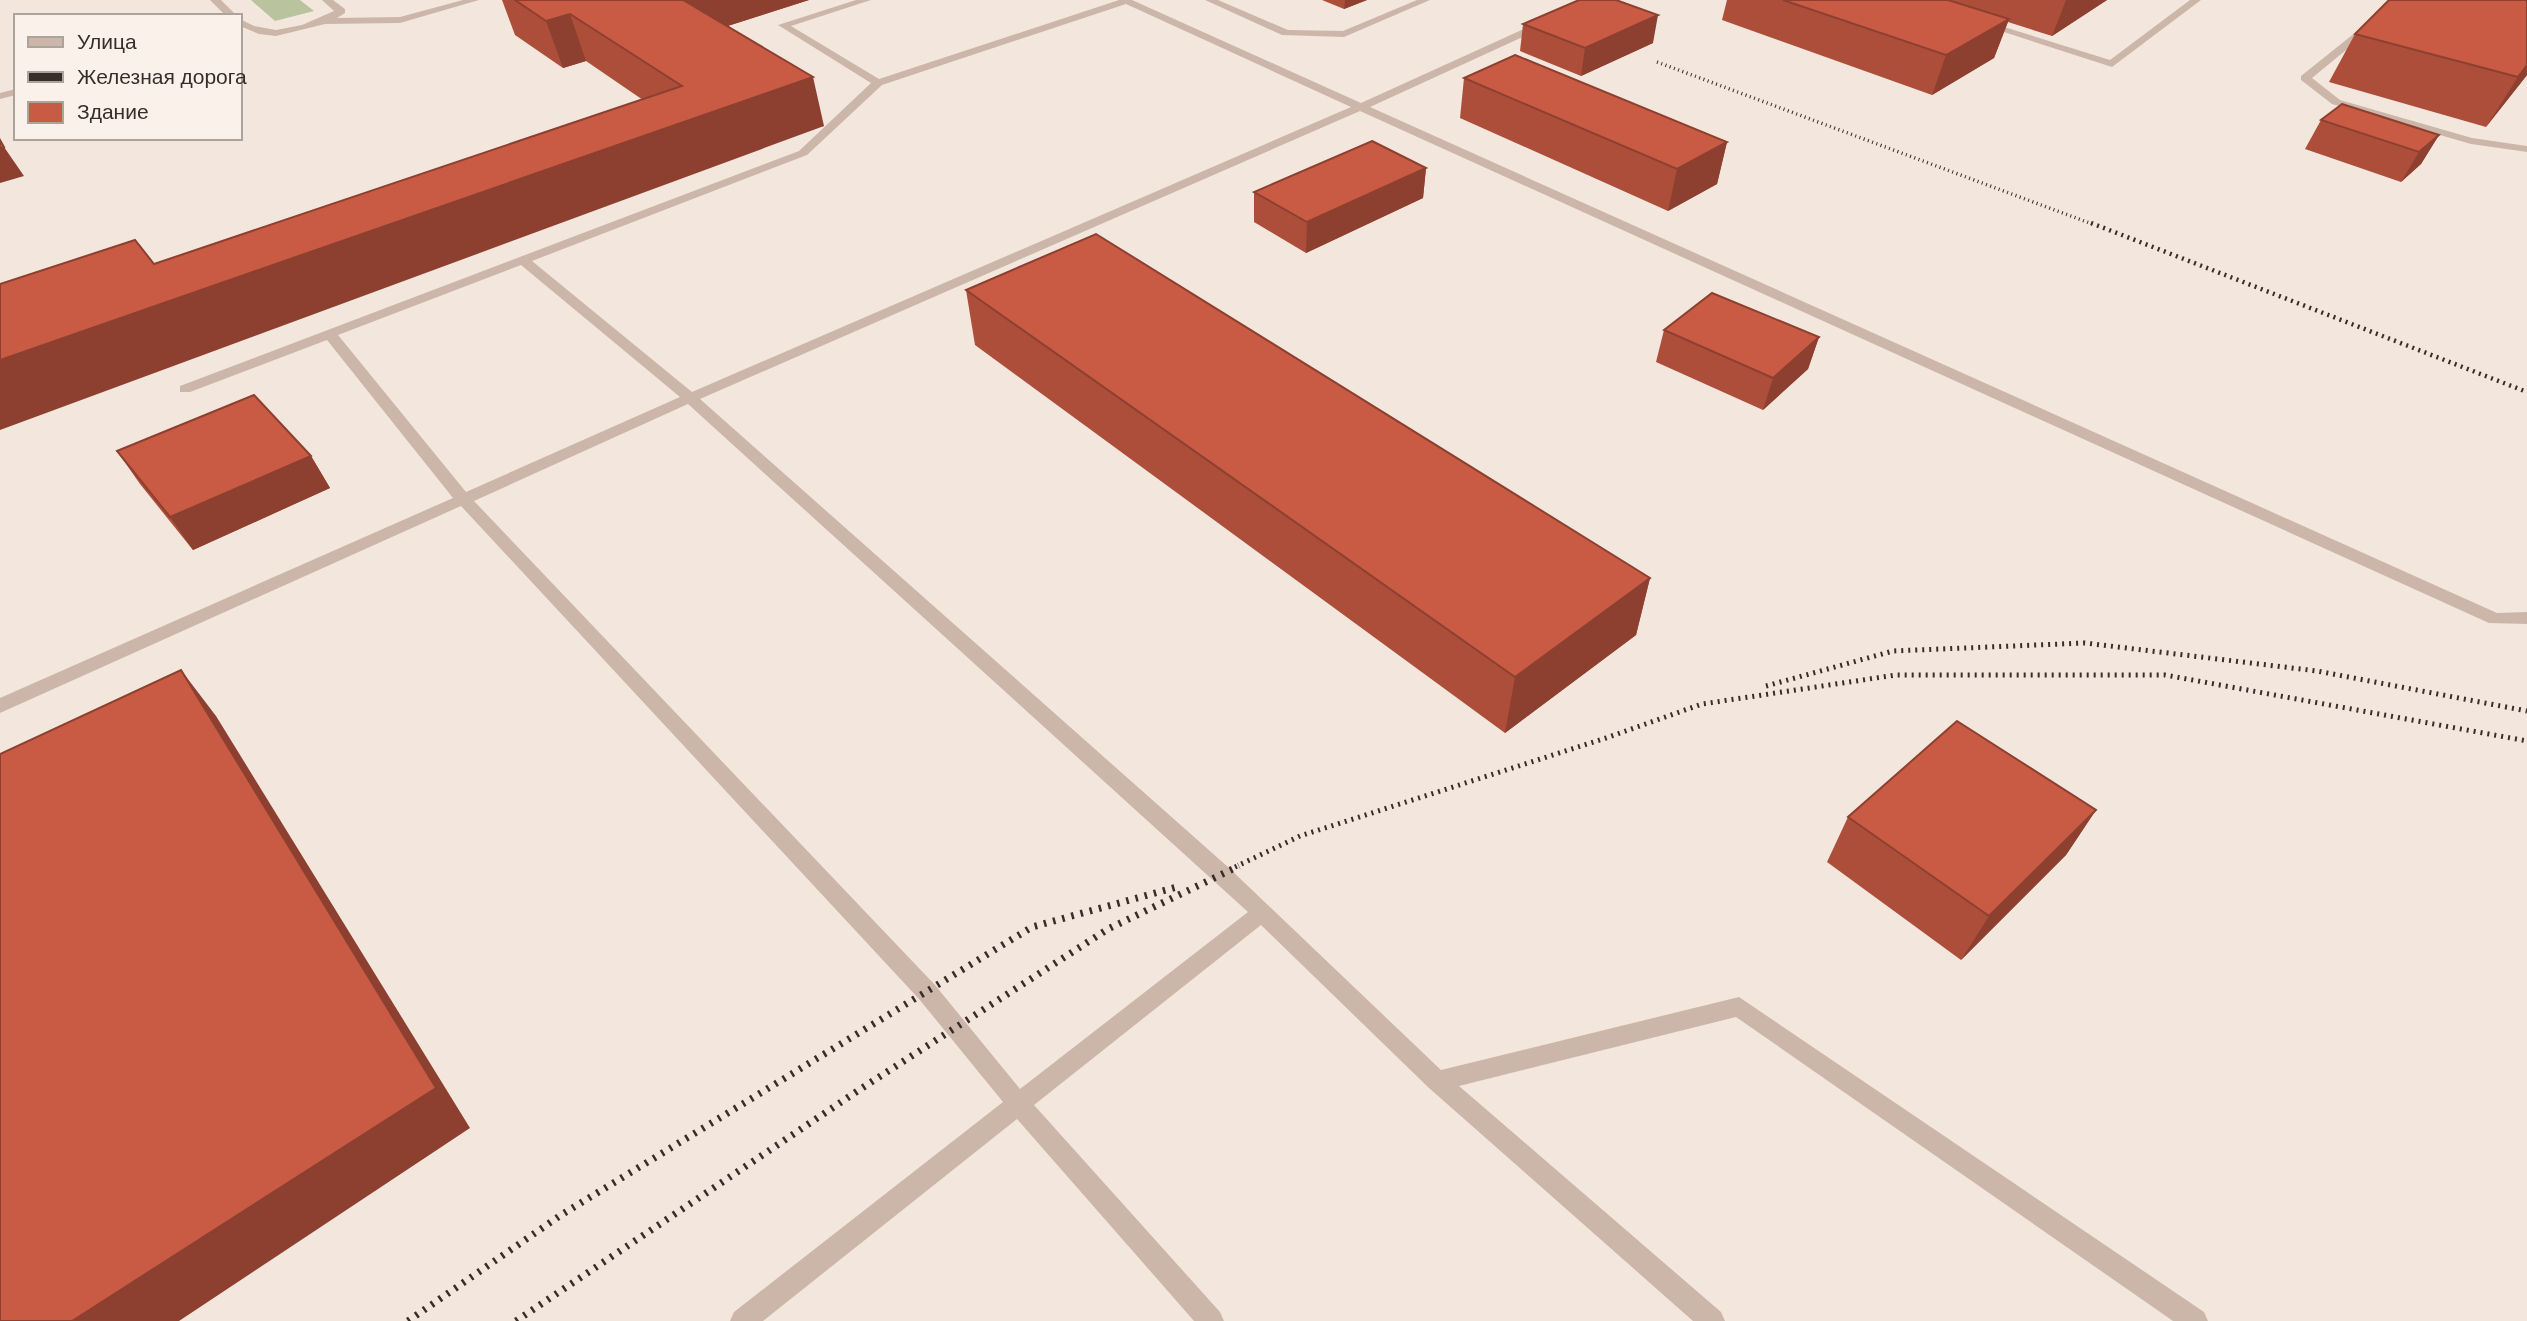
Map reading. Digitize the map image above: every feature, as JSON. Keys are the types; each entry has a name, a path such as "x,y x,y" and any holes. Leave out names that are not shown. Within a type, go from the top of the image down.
{"street":[{"path":"215,0 230,14"},
{"path":"326,22 341,11 327,0"},
{"path":"242,28 257,33 300,30 326,22 400,20 474,0"},
{"path":"866,0 783,25 878,83"},
{"path":"1210,0 1286,33 1332,34 1344,34 1425,0"},
{"path":"1972,20 2112,64 2196,0"},
{"path":"2402,0 2305,78 2336,102 2471,141 2527,149"},
{"path":"185,389 803,153 878,83 1125,1 2496,619 2527,618"},
{"path":"0,706 690,398 1358,108 1557,17"},
{"path":"524,261 690,398 1262,912 1437,1081 1712,1321"},
{"path":"330,335 463,499 927,992 1019,1105 1211,1321"},
{"path":"743,1321 1262,912"},
{"path":"1437,1081 1739,1007 2195,1321"}],"green space":[{"path":"251,0 300,0 314,11 275,21"}],"building":[{"path":"515,0 683,0 813,77 0,360 0,284 135,240 154,264 682,86 570,14 546,21"},
{"path":"1579,0 1616,0 1658,15 1585,48 1523,24"},
{"path":"1783,0 1948,0 2009,19 1946,55"},
{"path":"2389,0 2527,0 2527,65 2518,77 2355,34"},
{"path":"1515,55 1727,142 1677,169 1464,78"},
{"path":"2342,104 2439,135 2419,152 2321,120"},
{"path":"1372,141 1426,168 1307,222 1254,192"},
{"path":"1096,234 1650,578 1515,677 966,290"},
{"path":"1712,293 1819,337 1773,378 1664,330"},
{"path":"254,395 311,456 170,517 117,451"},
{"path":"181,670 436,1088 72,1321 0,1321 0,754"},
{"path":"1957,721 2096,810 1989,916 1848,817"}],"railway":[{"path":"1657,62 2095,225"},
{"path":"2091,223 2527,392"},
{"path":"1766,686 1893,651 2085,643 2317,671 2527,711"},
{"path":"1235,867 1300,836 1606,738 1702,704 1896,675 2165,675 2527,741"},
{"path":"516,1321 859,1090 1108,929 1239,866"},
{"path":"408,1321 561,1215 1032,927 1177,887"}]}
